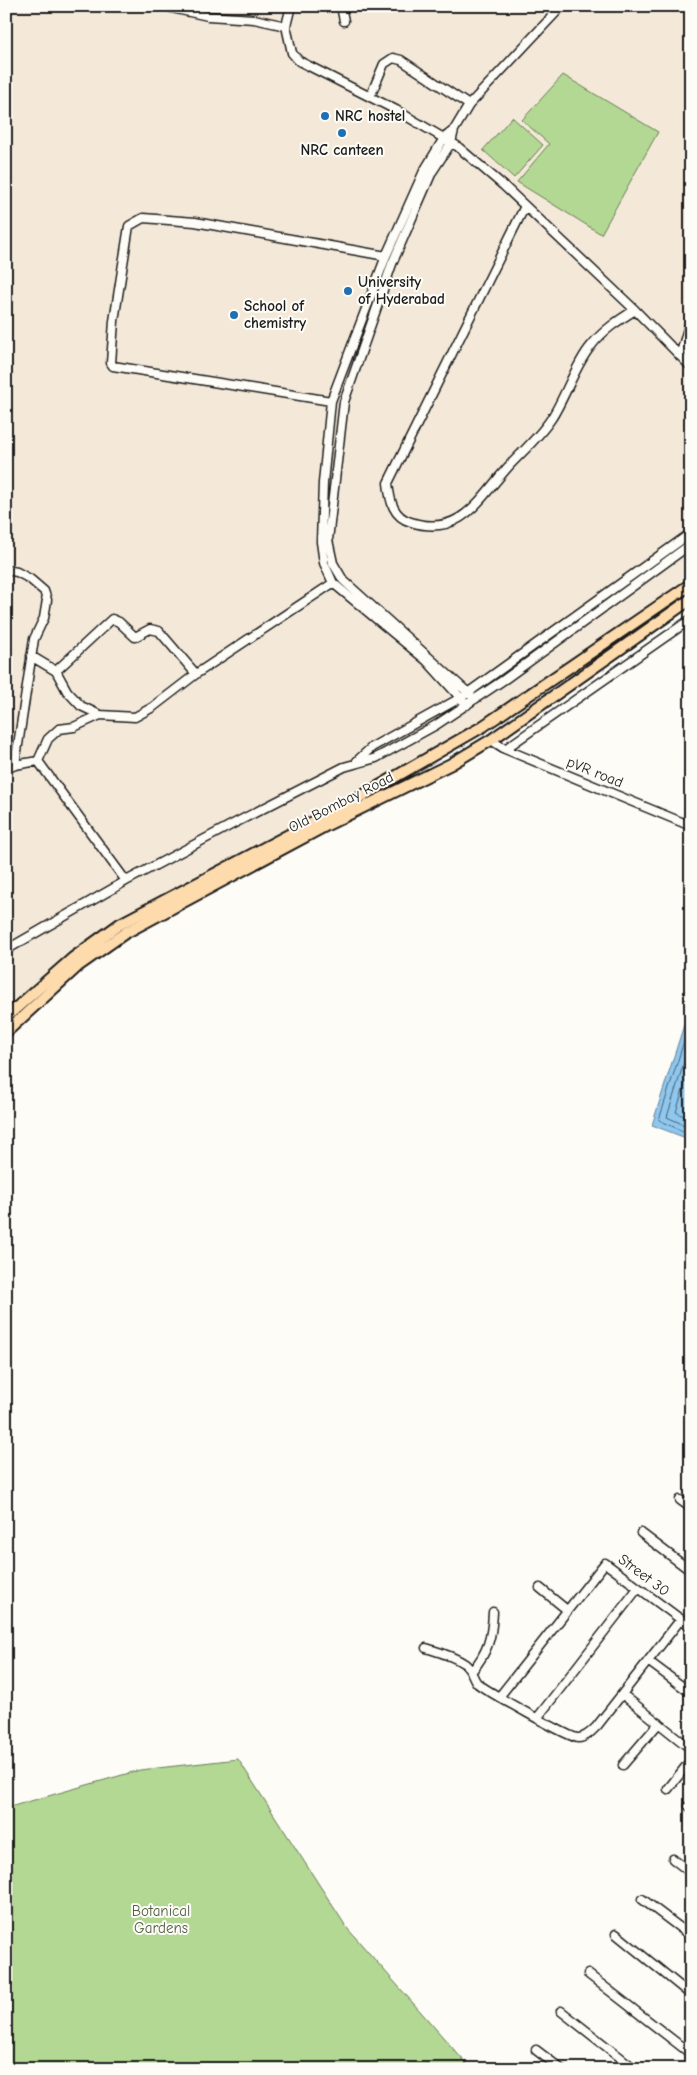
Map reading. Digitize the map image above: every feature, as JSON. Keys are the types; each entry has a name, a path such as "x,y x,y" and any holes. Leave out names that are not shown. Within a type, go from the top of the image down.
{"main road":[{"name":"Old Bombay Road","path":"6,1017 73,958 120,924 355,800 482,727 691,584"},
{"name":"Old Bombay Road","path":"6,1032 78,966 125,933 325,826 451,764 491,740 691,599"}],"street":[{"path":"162,6 208,16 254,19 286,26"},
{"path":"291,6 286,26 292,53 300,62 370,97 448,141 504,186 635,310 691,367"},
{"path":"341,6 344,21"},
{"path":"475,700 469,692 343,580 333,563 329,548 330,514 344,402 392,264 432,172 454,130 469,105 562,6"},
{"path":"370,97 384,64 393,58 401,60 469,105"},
{"path":"448,141 424,171 386,256 331,401 323,482 321,542 324,563 333,583 427,661 462,697 467,705"},
{"path":"525,206 388,484 390,499 403,520 422,526 446,525 470,511 532,444 551,418 589,347 604,332 635,310"},
{"path":"331,401 113,366 111,363 114,321 129,226 143,218 195,222 386,256"},
{"path":"680,356 691,318"},
{"path":"6,950 126,881 356,762 372,747 462,697 691,533"},
{"path":"356,762 376,758 475,700 691,544"},
{"path":"6,570 17,572 30,579 44,591 48,600 44,618 34,639 15,765"},
{"path":"31,656 56,671 67,691 80,706 100,715 135,718 153,707 196,674 333,583"},
{"path":"56,671 112,619 119,622 136,637 150,629 159,630 196,674"},
{"path":"505,749 691,619"},
{"path":"38,761 48,739 59,729 74,727 100,715"},
{"name":"pVR road","path":"491,740 505,749 691,826"},
{"path":"6,769 15,765 38,761"},
{"path":"38,761 126,881"},
{"path":"680,1500 691,1508"},
{"path":"641,1533 691,1571"},
{"name":"Street 30","path":"567,1610 605,1563 691,1627"},
{"path":"499,1697 567,1610 540,1588"},
{"path":"538,1717 638,1588"},
{"path":"472,1671 481,1660 490,1643 493,1612"},
{"path":"426,1648 457,1659 472,1671 478,1683 499,1697 538,1717 564,1734 578,1738 588,1734 597,1726 681,1619"},
{"path":"648,1661 691,1693"},
{"path":"622,1694 691,1749"},
{"path":"623,1765 659,1723"},
{"path":"668,1789 691,1760"},
{"path":"673,1859 691,1873"},
{"path":"642,1899 691,1936"},
{"path":"616,1934 691,1995"},
{"path":"588,1974 691,2054"},
{"path":"561,2011 635,2069"},
{"path":"536,2050 561,2069"}],"shaded area":[{"name":"University of Hyderabad","path":"6,6 691,6 691,576 455,737 120,924 6,1021"}],"green space":[{"path":"563,75 658,132 601,234 517,182 549,144 522,120"},
{"path":"512,117 543,145 514,178 483,150"},
{"name":"Botanical Gardens","path":"238,1759 347,1928 471,2069 6,2069 6,1808 140,1770"}],"water":[{"path":"691,1003 691,1140 652,1125"}],"place":[{"name":"NRC hostel","path":"325,116"},
{"name":"NRC canteen","path":"342,133"},
{"name":"University of Hyderabad","path":"348,291"},
{"name":"School of chemistry","path":"234,315"}]}
